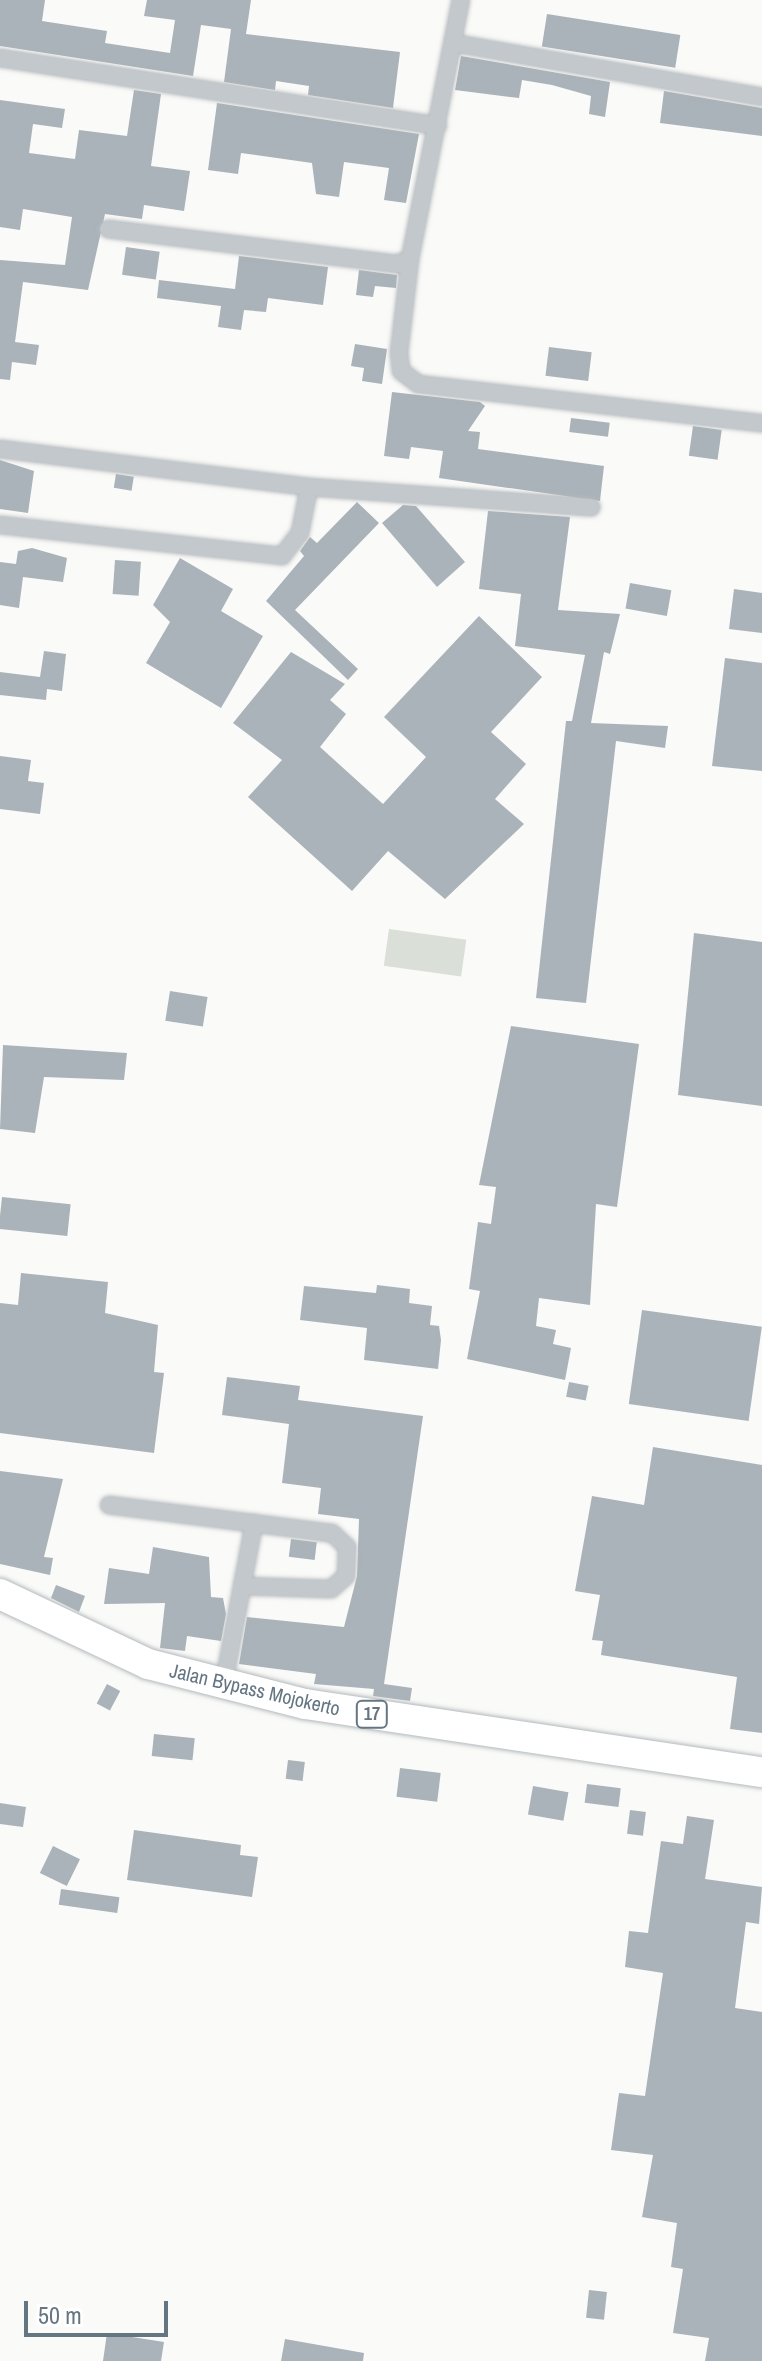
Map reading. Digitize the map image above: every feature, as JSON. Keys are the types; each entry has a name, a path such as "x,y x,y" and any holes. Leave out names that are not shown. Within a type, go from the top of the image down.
{"highway":[{"name":"Jalan Bypass Mojokerto","path":"0,1594 148,1664 305,1704 762,1772"}],"street":[{"path":"461,0 410,259 399,352 401,371 418,384 762,423"},
{"path":"453,43 762,97"},
{"path":"0,58 438,126"},
{"path":"108,229 397,264 410,259"},
{"path":"0,449 309,487 591,507"},
{"path":"0,525 282,556 300,533 309,487"},
{"path":"109,1505 332,1533 347,1547 348,1569 331,1589 242,1586"},
{"path":"224,1682 254,1523"}],"shaded area":[{"path":"389,929 466,940 461,976 384,966"}],"building":[{"path":"0,0 45,0 42,21 107,31 105,43 170,53 175,20 144,16 147,0 251,0 246,34 400,52 393,108 308,95 309,86 276,81 275,90 224,82 231,29 201,25 193,76 0,46"},
{"path":"547,14 680,35 675,68 542,47"},
{"path":"461,56 610,82 605,117 589,114 591,96 552,85 522,80 519,98 455,90"},
{"path":"134,90 161,94 151,166 190,171 184,211 144,205 142,219 105,214 88,290 23,282 15,342 39,345 36,365 12,362 10,380 0,379 0,260 65,265 72,217 23,209 20,230 0,227 0,100 65,109 62,128 33,124 29,153 75,159 79,130 127,136"},
{"path":"664,91 762,108 762,136 660,123"},
{"path":"217,103 419,134 406,203 384,200 389,168 344,162 339,197 316,194 312,163 241,153 238,174 208,170"},
{"path":"126,247 160,252 156,279 122,275"},
{"path":"239,256 328,267 323,305 268,298 266,312 244,310 241,330 218,327 221,306 157,298 159,280 235,289"},
{"path":"359,270 397,275 396,288 375,286 373,297 356,295"},
{"path":"355,344 387,349 382,384 362,381 364,368 351,366"},
{"path":"549,347 592,352 588,381 545,376"},
{"path":"392,392 480,402 485,406 468,431 480,432 478,449 604,466 600,501 439,478 443,451 411,447 409,459 384,456"},
{"path":"571,418 610,423 608,437 569,432"},
{"path":"693,426 722,430 718,460 689,456"},
{"path":"0,460 34,471 28,513 0,509"},
{"path":"116,474 134,477 132,491 114,488"},
{"path":"357,502 379,523 295,610 358,669 348,680 266,601 304,556 300,551 310,537 317,543"},
{"path":"403,505 416,506 465,562 437,587 382,523"},
{"path":"488,511 570,517 558,610 620,614 610,654 604,652 591,723 668,726 665,748 616,741 586,1003 536,998 566,721 572,721 585,655 515,646 521,594 479,589"},
{"path":"32,548 67,558 63,582 23,577 19,608 0,605 0,562 16,564 18,551"},
{"path":"180,558 233,589 221,611 263,636 221,708 146,663 170,622 153,605"},
{"path":"115,560 141,562 139,596 113,594"},
{"path":"630,583 671,590 667,616 625,609"},
{"path":"734,589 762,593 762,633 729,629"},
{"path":"479,616 542,677 491,732 526,764 495,799 524,824 445,899 388,851 352,891 248,797 282,760 233,723 291,652 345,684 330,700 346,714 320,747 383,804 426,757 384,717"},
{"path":"44,651 66,654 62,691 47,689 46,700 0,695 0,672 40,677"},
{"path":"725,658 762,663 762,771 712,766"},
{"path":"0,756 31,760 28,781 44,783 40,814 0,809"},
{"path":"694,933 762,942 762,1106 678,1095"},
{"path":"170,991 208,997 203,1027 165,1021"},
{"path":"511,1026 639,1044 617,1207 596,1204 590,1305 539,1298 536,1326 556,1330 553,1344 571,1348 565,1380 467,1359 480,1291 469,1289 478,1222 491,1224 496,1187 479,1185"},
{"path":"3,1045 127,1053 124,1080 44,1077 35,1133 0,1129"},
{"path":"2,1197 71,1204 67,1236 0,1229"},
{"path":"21,1273 108,1282 105,1313 158,1325 154,1372 164,1373 154,1453 0,1433 0,1303 18,1305"},
{"path":"377,1285 410,1289 409,1303 432,1306 430,1325 439,1326 441,1340 438,1369 364,1360 367,1328 300,1320 304,1286 376,1293"},
{"path":"642,1310 762,1327 749,1421 629,1404"},
{"path":"227,1377 300,1386 298,1400 423,1416 384,1684 412,1688 410,1701 373,1696 374,1689 314,1684 316,1674 239,1664 247,1617 344,1627 357,1576 359,1519 318,1514 321,1488 282,1483 289,1424 222,1415"},
{"path":"569,1382 589,1386 586,1401 566,1397"},
{"path":"653,1447 762,1465 762,1733 730,1729 737,1677 601,1655 603,1641 592,1640 600,1595 575,1591 592,1496 644,1505"},
{"path":"0,1471 63,1479 44,1557 53,1558 50,1575 0,1564"},
{"path":"291,1539 317,1542 315,1560 289,1557"},
{"path":"153,1547 209,1557 211,1597 223,1598 226,1614 221,1641 187,1636 185,1651 160,1648 165,1603 104,1604 109,1568 149,1574"},
{"path":"56,1585 85,1596 79,1612 51,1598"},
{"path":"107,1684 120,1691 110,1710 97,1703"},
{"path":"154,1734 195,1738 192,1760 152,1756"},
{"path":"288,1760 305,1762 303,1781 286,1779"},
{"path":"400,1768 441,1773 437,1802 396,1797"},
{"path":"587,1784 621,1788 618,1807 585,1803"},
{"path":"533,1786 568,1792 563,1821 528,1815"},
{"path":"0,1803 26,1807 23,1827 0,1824"},
{"path":"630,1810 646,1812 643,1836 627,1834"},
{"path":"687,1816 714,1820 705,1879 762,1887 759,1924 746,1922 735,2008 762,2012 762,2361 705,2361 709,2338 673,2333 683,2269 671,2267 677,2223 642,2217 653,2155 611,2150 619,2093 645,2096 663,1973 625,1967 629,1931 648,1933 661,1841 683,1844"},
{"path":"134,1830 241,1845 240,1855 258,1857 252,1897 127,1880"},
{"path":"53,1846 80,1859 67,1886 40,1873"},
{"path":"61,1889 119,1897 117,1913 59,1905"},
{"path":"589,2290 607,2292 604,2320 586,2318"},
{"path":"107,2333 164,2342 161,2361 103,2361"},
{"path":"285,2339 364,2353 363,2361 281,2361"}]}
